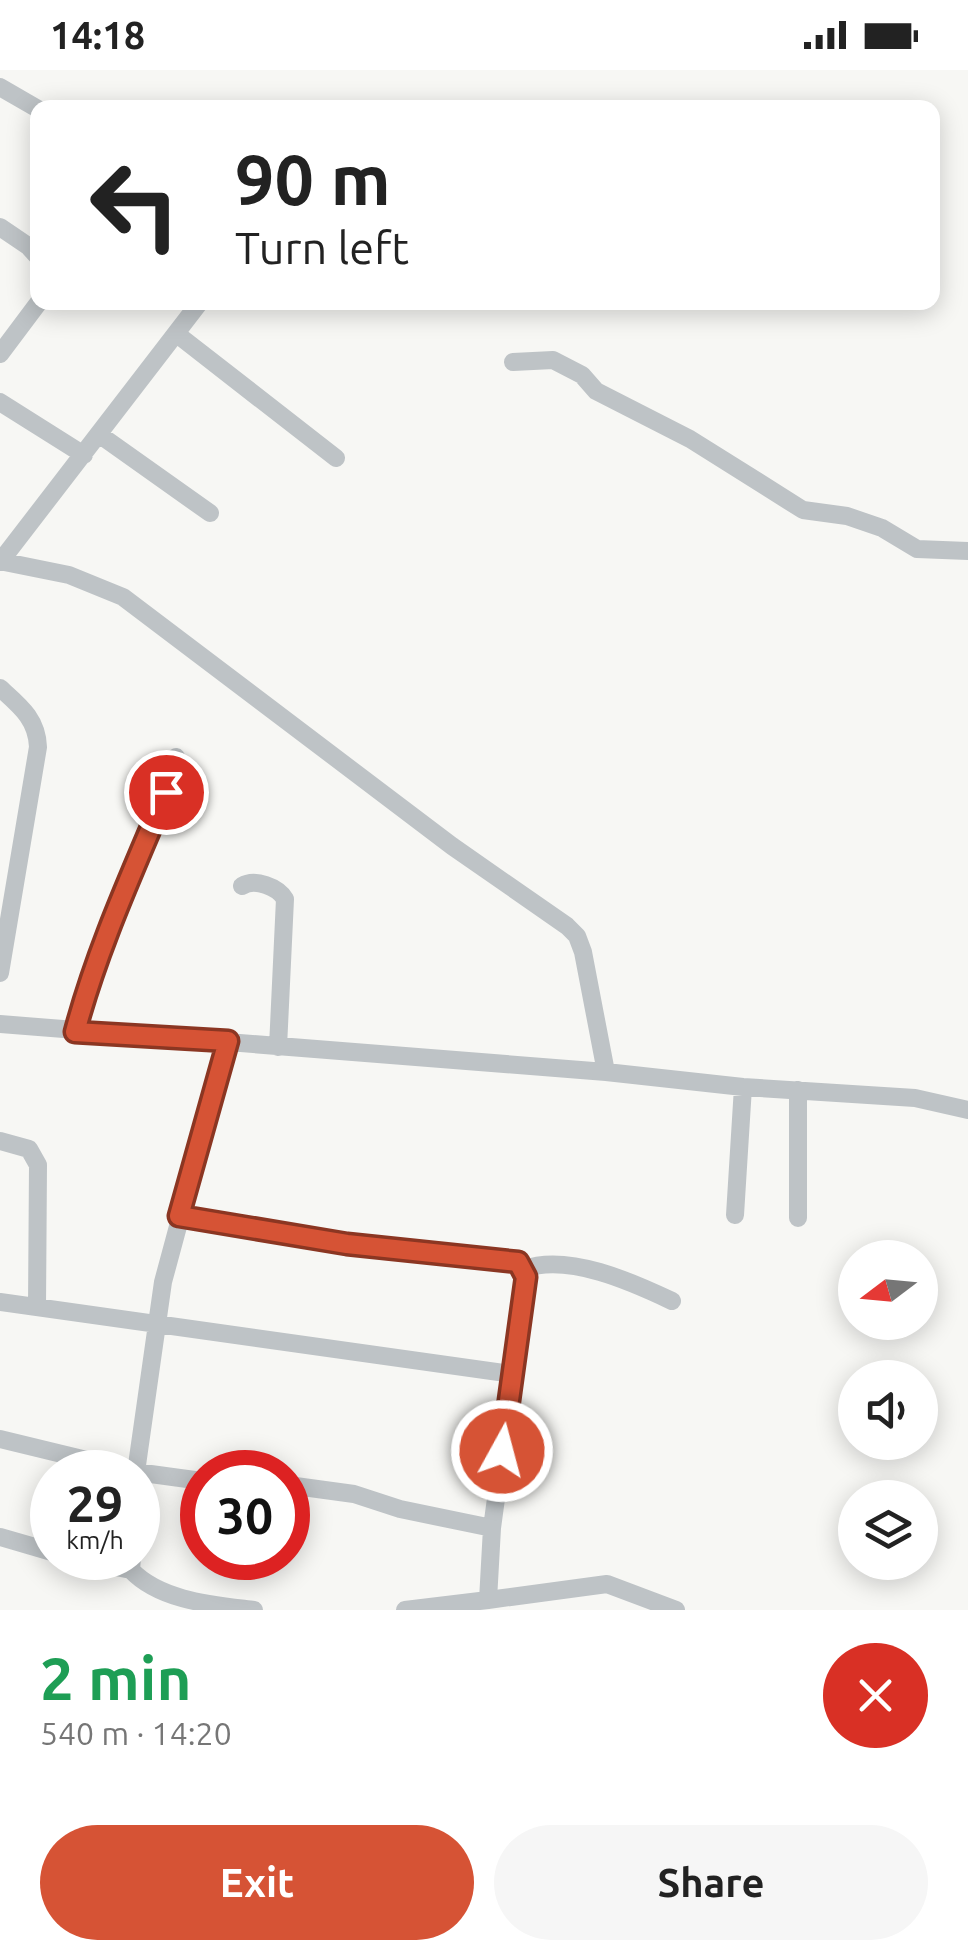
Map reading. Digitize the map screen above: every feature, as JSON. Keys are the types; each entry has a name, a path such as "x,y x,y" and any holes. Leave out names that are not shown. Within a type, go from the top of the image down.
{"street":[{"path":"0,87 30,104"},
{"path":"0,227 30,248"},
{"path":"0,354 32,310"},
{"path":"195,310 0,561 68,575 123,597 452,846 566,926 577,936 588,971 606,1072"},
{"path":"178,335 336,458"},
{"path":"513,362 552,360 582,375 596,391 690,439 803,510 846,516 882,528 916,549 968,551"},
{"path":"0,402 84,455"},
{"path":"100,435 210,513"},
{"path":"0,688 27,713 37,734 38,748 0,973"},
{"path":"75,1032 95,964 174,774 176,757"},
{"path":"242,886 254,882 279,892 285,899 278,1046"},
{"path":"0,1024 915,1098 968,1110"},
{"path":"139,1450 157,1324 179,1216 228,1041"},
{"path":"735,1215 743,1087"},
{"path":"798,1090 798,1218"},
{"path":"0,1142 29,1149 38,1165 37,1307"},
{"path":"179,1216 347,1244 512,1259 524,1269 492,1528 488,1600"},
{"path":"524,1269 546,1263 595,1272 629,1280 672,1301"},
{"path":"0,1302 512,1374"},
{"path":"0,1440 42,1450"},
{"path":"310,1487 354,1494 492,1528"},
{"path":"0,1537 30,1546"},
{"path":"141,1580 197,1600 254,1610"},
{"path":"404,1610 608,1584 676,1610"}],"route":[{"path":"166,792 88,982 75,1032 228,1041 179,1216 347,1244 518,1262 526,1277 502,1451"}]}
